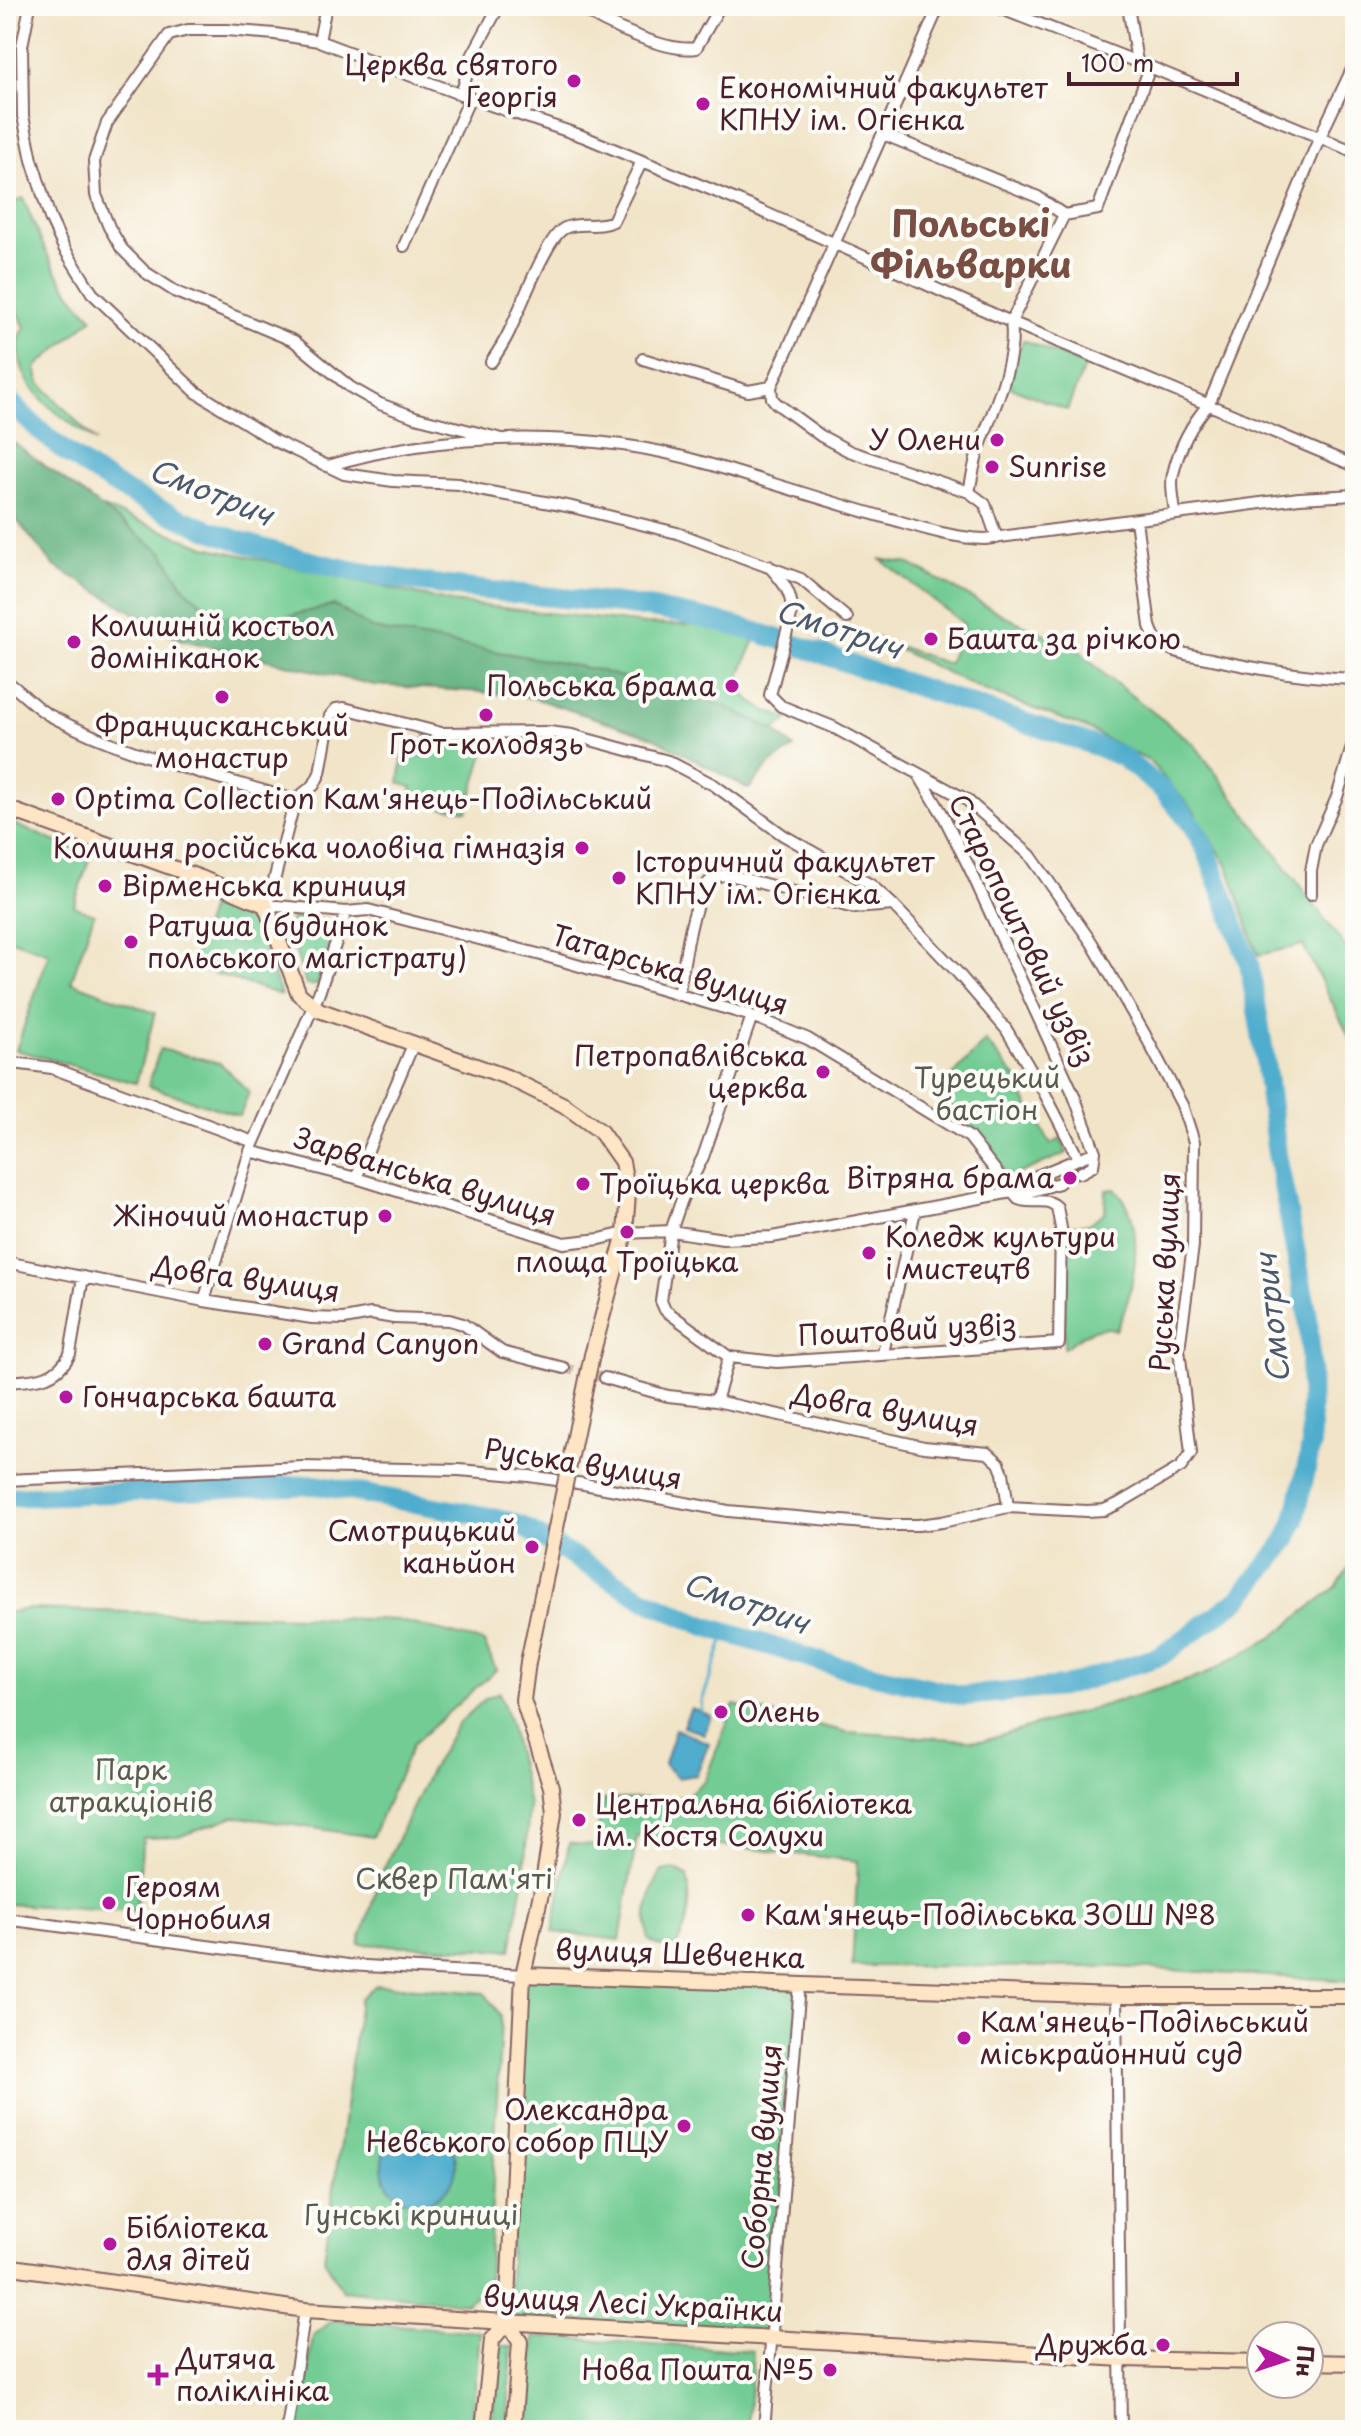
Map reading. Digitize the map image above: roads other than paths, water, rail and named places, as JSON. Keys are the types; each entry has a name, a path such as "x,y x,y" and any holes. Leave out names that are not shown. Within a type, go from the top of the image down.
{"main road":[{"path":"6,808 201,878 265,905 299,994 312,1005 330,1016 507,1077 564,1105 600,1131 622,1162 628,1194 625,1233 592,1355 528,1662 523,1700 551,1787 554,1813 542,1889 523,1975 507,2322 520,2342 513,2430"},
{"name":"вулиця Шевченка","path":"523,1975 1116,1996 1355,1996"},
{"name":"вулиця Лесі Українки","path":"6,2266 305,2310 1122,2359 1245,2362"},
{"path":"483,2430 492,2340 507,2322"},
{"path":"1325,2362 1355,2363"}],"street":[{"path":"30,6 22,46 23,116 50,218 85,283 107,308 196,392 263,435 344,474 459,484 677,533 801,579 847,618"},
{"path":"319,41 326,6"},
{"path":"404,246 465,97 472,56 499,6"},
{"path":"578,6 609,23 683,50 696,48 720,6"},
{"path":"939,6 771,387 772,398 832,443 969,492 985,504 997,538"},
{"path":"994,6 1355,152"},
{"path":"1128,6 1137,62"},
{"path":"502,439 425,420 380,404 350,387 294,341 165,286 145,272 122,249 96,195 94,161 107,123 169,35 188,30 227,30 319,41 465,97 582,136 1011,322 1355,466"},
{"path":"1175,513 1173,472 1193,422 1209,404 1319,139 1355,63"},
{"path":"883,134 1038,197 1064,215 1098,209 1150,67"},
{"path":"491,362 508,334 546,250 558,233 569,227 598,226 613,221 642,161"},
{"path":"969,492 979,448 1001,391 1013,332 1011,322 1064,215"},
{"path":"643,359 748,391 771,387"},
{"path":"328,466 376,452 399,451 443,441 602,442 702,462 802,494 971,539 1299,498 1355,495"},
{"path":"1136,520 1150,626 1162,645 1241,667 1309,677 1355,679"},
{"name":"Руська вулиця","path":"6,1480 303,1467 459,1470 571,1482 728,1511 888,1525 942,1522 1008,1507 1104,1510 1181,1467 1191,1453 1179,1364 1193,1246 1194,1142 1190,1124 1169,1078 1092,943 1030,855 967,800 833,727 781,706 770,695 792,612 792,599 788,587 769,566"},
{"path":"6,681 46,714 85,732 143,754 295,800"},
{"path":"265,905 295,800 314,785 320,773 330,716 336,709 344,708 441,733 549,732 572,735 656,757 694,774 734,798 783,835 871,885 893,905 965,980 1006,1029 1044,1092 1078,1158"},
{"path":"1311,894 1316,845 1337,797 1355,737"},
{"name":"Старопоштовий узвіз","path":"919,776 970,869 1073,1093 1095,1152"},
{"path":"678,995 697,900 717,876 726,874 854,908 893,905"},
{"name":"Татарська вулиця","path":"265,905 346,912 368,910 549,957 752,1016 808,1039 969,1137 1012,1192"},
{"path":"204,1301 252,1146 319,993 346,912"},
{"path":"716,1401 729,1357 665,1310 661,1301 671,1231 682,1199 703,1157 752,1016"},
{"path":"356,1178 413,1045"},
{"name":"Зарванська вулиця","path":"6,1062 52,1068 252,1146 564,1243 625,1233 671,1231 723,1239 772,1237 1012,1192 1019,1195 1059,1183"},
{"path":"1012,1192 1015,1185 1027,1179 1095,1152 1093,1166 1080,1173"},
{"name":"Поштовий узвіз","path":"729,1357 777,1362 1059,1343 1061,1228 1057,1207 1048,1201 1022,1201 1012,1192"},
{"path":"883,1353 915,1211"},
{"name":"Довга вулиця","path":"6,1262 204,1301 312,1318 344,1319 371,1314 449,1320 463,1324 502,1352 564,1368"},
{"path":"6,1382 43,1379 52,1376 65,1364 70,1354 83,1277"},
{"name":"Довга вулиця","path":"605,1378 668,1396 716,1401 924,1447 988,1453 999,1463 1003,1473 1008,1507"},
{"name":"вулиця Шевченка","path":"6,1919 348,1965 523,1975"},
{"name":"Соборна вулиця","path":"764,2430 800,1984"},
{"path":"1116,1996 1121,2430"},
{"path":"287,2430 305,2310"}],"water":[{"path":"691,1708 711,1716 704,1734 683,1726"},
{"path":"675,1729 709,1743 696,1775 677,1778 664,1764"},
{"path":"419,2128 440,2134 450,2144 456,2165 450,2186 440,2196 419,2202 398,2196 388,2186 382,2165 388,2144 398,2134"}],"waterway":[{"name":"Смотрич","path":"6,397 55,443 109,481 167,513 229,538 360,572 426,583 634,606 719,622 784,641 1122,757 1164,791 1193,826 1207,852 1249,963 1277,1154 1308,1317 1311,1446 1295,1520 1286,1541 1240,1598 1161,1656 1062,1687 964,1696 829,1664 705,1626 644,1599 523,1527 501,1519 316,1485 6,1497"},
{"path":"701,1712 726,1633"}],"tunnel":[{"path":"1059,1183 1080,1173"},
{"path":"564,1368 605,1378"}],"place":[{"name":"Церква святого Георгія","path":"574,81"},
{"name":"Економічний факультет КПНУ ім. Огієнка","path":"703,104"},
{"name":"У Олени","path":"997,440"},
{"name":"Sunrise","path":"992,467"},
{"name":"Башта за річкою","path":"931,639"},
{"name":"Колишній костьол домініканок","path":"74,642"},
{"name":"Польська брама","path":"732,686"},
{"name":"Францисканський монастир","path":"222,697"},
{"name":"Грот-колодязь","path":"486,715"},
{"name":"Optima Collection Кам'янець-Подільський","path":"58,799"},
{"name":"Колишня російська чоловіча гімназія","path":"582,848"},
{"name":"Історичний факультет КПНУ ім. Огієнка","path":"619,878"},
{"name":"Вірменська криниця","path":"105,886"},
{"name":"Ратуша (будинок польського магістрату)","path":"131,942"},
{"name":"Петропавлівська церква","path":"823,1072"},
{"name":"Вітряна брама","path":"1070,1178"},
{"name":"Троїцька церква","path":"583,1184"},
{"name":"Жіночий монастир","path":"385,1216"},
{"name":"площа Троїцька","path":"627,1232"},
{"name":"Коледж культури і мистецтв","path":"869,1253"},
{"name":"Grand Canyon","path":"265,1344"},
{"name":"Гончарська башта","path":"66,1397"},
{"name":"Смотрицький каньйон","path":"532,1547"},
{"name":"Олень","path":"721,1712"},
{"name":"Центральна бібліотека ім. Костя Солухи","path":"579,1820"},
{"name":"Героям Чорнобиля","path":"109,1903"},
{"name":"Кам'янець-Подільська ЗОШ №8","path":"748,1915"},
{"name":"Кам'янець-Подільський міськрайонний суд","path":"964,2038"},
{"name":"Олександра Невського собор ПЦУ","path":"684,2126"},
{"name":"Бібліотека для дітей","path":"110,2244"},
{"name":"Дружба","path":"1163,2345"},
{"name":"Нова Пошта №5","path":"830,2370"},
{"name":"Дитяча поліклініка","path":"158,2375"}],"district":[{"name":"Польські Фільварки","path":"971,244"}],"park label":[{"name":"Турецький бастіон","path":"987,1094"},
{"name":"Парк атракціонів","path":"131,1786"},
{"name":"Сквер Пам'яті","path":"454,1879"},
{"name":"Гунські криниці","path":"411,2215"}]}
